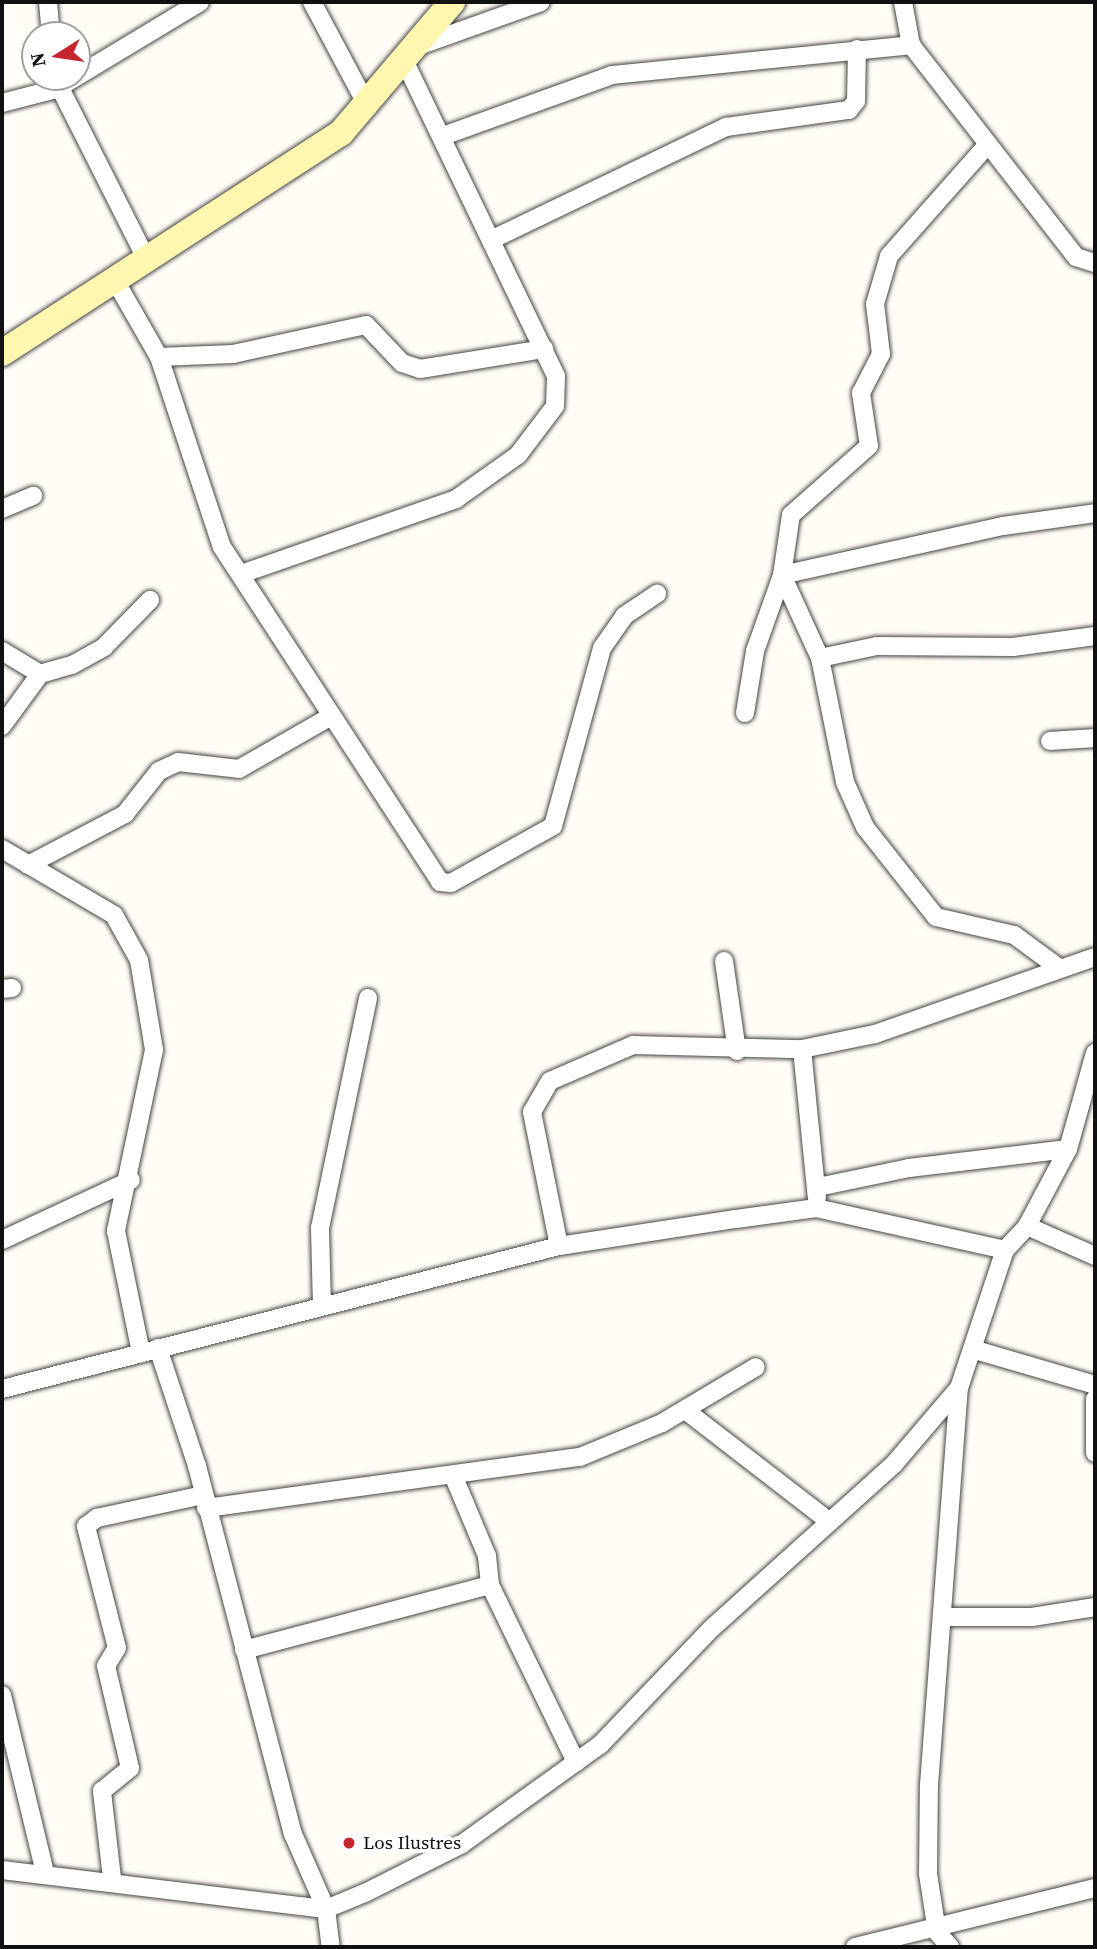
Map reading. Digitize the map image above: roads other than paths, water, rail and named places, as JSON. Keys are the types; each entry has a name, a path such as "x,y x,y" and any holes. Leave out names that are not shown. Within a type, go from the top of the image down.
{"street":[{"path":"48,2 50,21"},
{"path":"91,63 200,2"},
{"path":"313,2 368,107"},
{"path":"2,353 148,262 341,133 368,107 413,54 452,2"},
{"path":"413,54 541,2"},
{"path":"903,2 911,45 1076,257 1095,263"},
{"path":"443,136 612,75 911,45"},
{"path":"493,239 726,127 849,110 856,100 857,49"},
{"path":"244,573 456,499 518,455 555,406 556,376 443,136 413,54"},
{"path":"2,103 34,91"},
{"path":"60,91 148,262"},
{"path":"745,713 755,651 782,575 790,515 869,446 861,393 881,354 876,304 889,256 988,144"},
{"path":"116,282 159,357 207,516 244,573 328,718 440,882 451,883 553,826 602,648 624,616 657,594"},
{"path":"159,357 233,354 366,326 402,363 420,369 544,349"},
{"path":"2,509 33,496"},
{"path":"782,575 1003,526 1095,513"},
{"path":"782,575 820,658 853,806 919,899 947,921 1014,935 1059,968"},
{"path":"3,722 40,674 104,647 150,600"},
{"path":"820,658 877,646 1013,647 1095,636"},
{"path":"2,651 40,674"},
{"path":"28,865 125,814 159,771 178,762 239,769 328,718"},
{"path":"1050,741 1095,738"},
{"path":"2,849 114,915 139,960 154,1050 131,1180 116,1231 150,1351 204,1502 293,1834 326,1909 331,1947"},
{"path":"559,1246 532,1112 551,1081 633,1045 737,1051 803,1049 899,1028 1095,957"},
{"path":"723,961 737,1051"},
{"path":"322,1306 320,1228 368,998"},
{"path":"803,1049 818,1187 816,1208"},
{"path":"950,1947 937,1931 928,1874 929,1785 959,1388 1004,1250 1027,1226 1068,1149 1095,1053"},
{"path":"818,1187 909,1168 1068,1149"},
{"path":"2,1240 131,1180"},
{"path":"2,1389 559,1246 816,1208 1004,1250"},
{"path":"1027,1226 1095,1256"},
{"path":"972,1349 1095,1385"},
{"path":"112,1878 103,1791 130,1768 106,1666 117,1648 86,1526 97,1518 204,1502 453,1475 580,1457 685,1410 756,1367"},
{"path":"2,1870 112,1878 326,1909 462,1844 576,1762 894,1464 959,1388"},
{"path":"1095,1399 1095,1453"},
{"path":"685,1410 830,1522"},
{"path":"453,1475 487,1556 490,1585 576,1762"},
{"path":"244,1650 490,1585"},
{"path":"942,1617 1032,1617 1095,1607"},
{"path":"2,1695 45,1873"},
{"path":"855,1947 937,1931 1095,1888"}],"place":[{"name":"Los Ilustres","path":"349,1843"}]}
